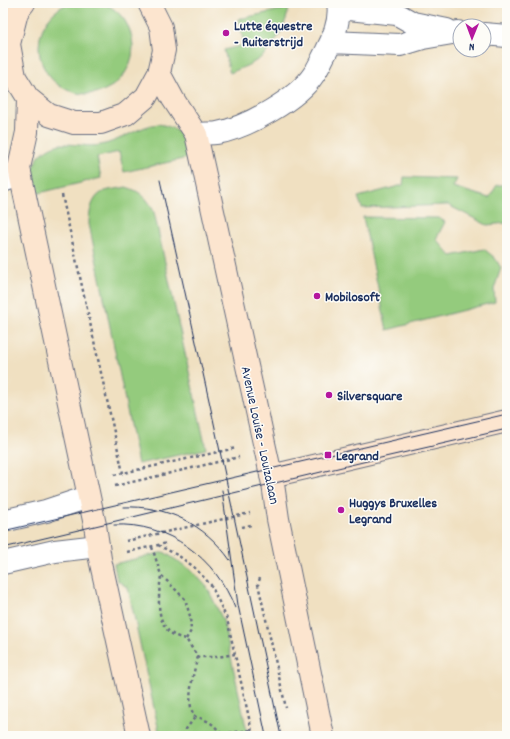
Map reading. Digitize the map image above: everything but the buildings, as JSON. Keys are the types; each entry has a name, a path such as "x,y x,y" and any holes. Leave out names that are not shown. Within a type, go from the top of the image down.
{"main road":[{"path":"15,10 9,44 9,76 28,98 49,115 74,123 101,123 126,114 146,97 159,73 164,50 161,27 151,4"},
{"name":"Avenue Louise - Louizalaan","path":"159,73 173,99 196,134 271,476 278,519 324,736"},
{"path":"28,98 27,132 11,174 88,497 138,736"},
{"path":"271,476 507,421"}],"street":[{"path":"196,134 218,133 245,124 281,106 298,91 314,75 331,42 337,25 338,6 397,14 413,23 452,31"},
{"path":"331,42 400,45 423,38 452,33"},
{"path":"492,35 507,36"},
{"path":"3,521 46,511 88,497"},
{"path":"3,563 55,551 98,546"}],"path":[{"path":"62,195 123,473"},
{"path":"110,476 239,447"},
{"path":"88,497 98,490 257,453 271,476"},
{"path":"98,546 252,513"},
{"path":"125,552 167,543"},
{"path":"158,545 180,556 194,567 211,585 227,619 253,736"},
{"path":"152,546 161,575 160,611 164,626 174,635 186,639 198,657 191,691 191,710 196,716 216,726 221,734"},
{"path":"161,575 184,599 190,616 191,631 186,639"},
{"path":"198,657 235,654"},
{"path":"186,736 186,729 196,716"},
{"path":"218,736 221,734 252,730"}],"green space":[{"path":"86,0 104,3 119,14 130,29 133,47 130,65 119,80 104,91 86,94 68,91 53,80 42,65 39,47 42,29 53,14 68,3"},
{"path":"289,8 286,21 280,33 273,45 264,55 247,66 230,73 224,50 244,45 239,19"},
{"path":"151,125 165,125 181,134 188,144 192,157 124,172 119,152 97,157 101,178 35,194 32,172 37,159 49,148 59,144 87,146 101,145"},
{"path":"404,177 457,179 453,187 489,198 497,185 507,185 507,223 487,225 448,205 362,208 358,197 403,185"},
{"path":"126,187 143,196 154,212 206,449 138,464 89,224 91,207 95,199 101,193"},
{"path":"363,217 439,218 445,222 436,239 451,256 484,249 495,258 501,268 494,289 495,302 387,330"},
{"path":"164,552 191,570 207,587 223,620 248,736 160,736 128,588 117,580 114,564"}],"tram line":[{"path":"160,180 281,736"},
{"path":"3,531 507,414"},
{"path":"3,548 507,429"},
{"path":"222,490 238,605 266,736"},
{"path":"123,507 154,509 183,519 209,536 230,560"},
{"path":"114,525 134,526 153,530 171,537 188,547 203,559 216,574 227,590 235,608"}],"place":[{"name":"Lutte équestre - Ruiterstrijd","path":"226,33"},
{"name":"Mobilosoft","path":"317,296"},
{"name":"Silversquare","path":"329,395"},
{"name":"Legrand","path":"328,455"},
{"name":"Huggys Bruxelles Legrand","path":"341,510"}]}
